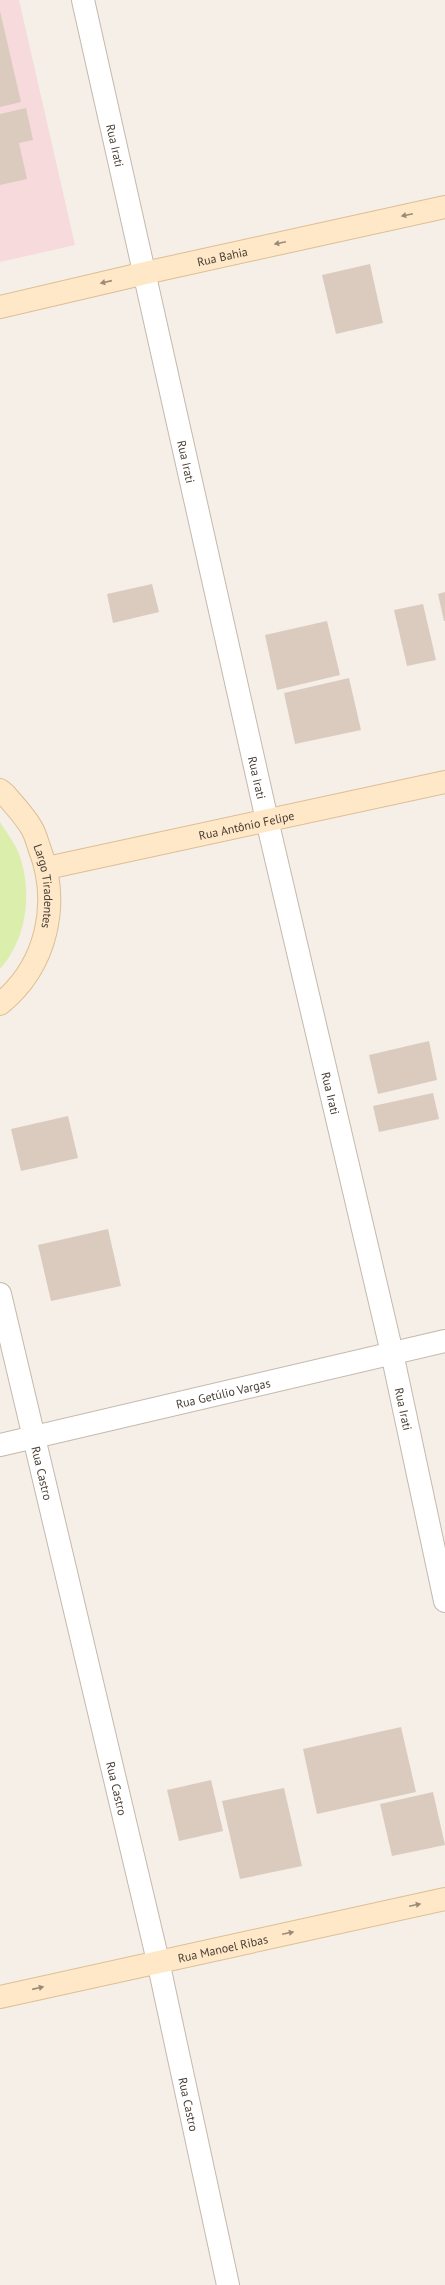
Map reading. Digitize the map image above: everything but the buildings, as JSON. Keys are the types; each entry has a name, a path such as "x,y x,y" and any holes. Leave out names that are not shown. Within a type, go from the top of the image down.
{"street":[{"name":"Rua Irati","path":"83,0 266,820 392,1353 445,1601"},
{"name":"Rua Bahia","path":"0,307 144,273 445,207"},
{"name":"Rua Antônio Felipe","path":"47,868 445,782"},
{"name":"Largo Tiradentes","path":"0,790 5,794 32,828 47,868 50,912 39,955 15,992 0,1004"},
{"name":"Rua Castro","path":"0,1294 158,1961 228,2285"},
{"name":"Rua Getúlio Vargas","path":"0,1445 445,1340"},
{"name":"Rua Manoel Ribas","path":"0,1997 445,1898"}],"shaded area":[{"path":"0,0 19,0 75,245 0,262"}],"green space":[{"path":"0,822 19,854 26,884 26,899 22,929 9,957 0,969"}]}
